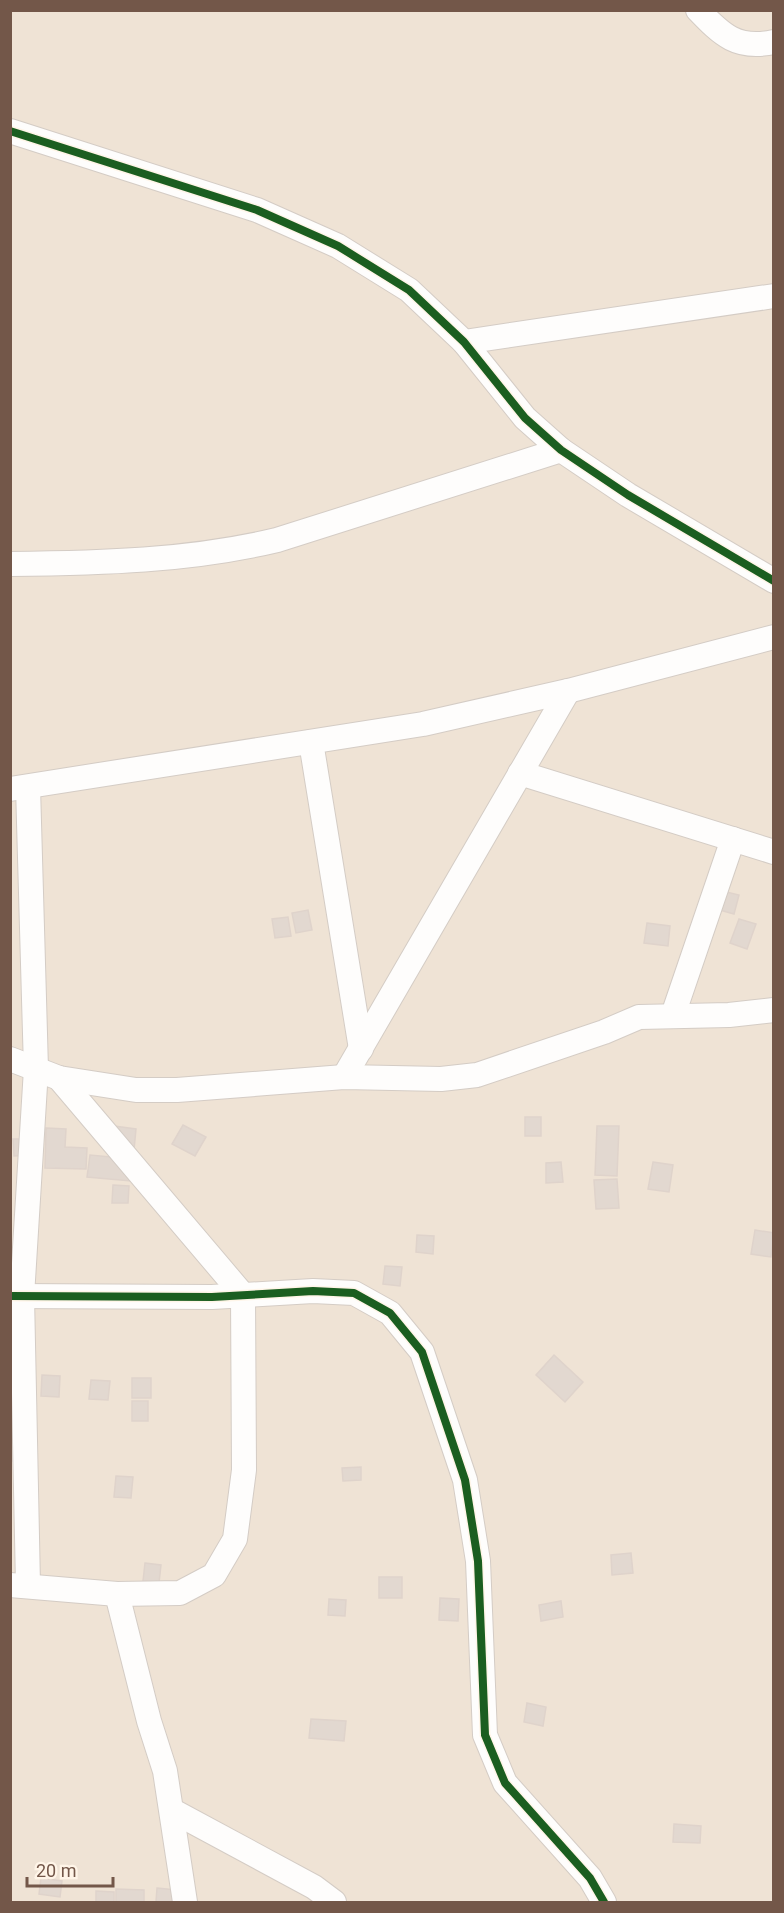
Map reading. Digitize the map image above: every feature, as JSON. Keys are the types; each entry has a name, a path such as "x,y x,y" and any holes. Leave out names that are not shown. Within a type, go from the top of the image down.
{"street":[{"path":"698,10 718,31 740,44 761,45 774,42"},
{"path":"10,131 256,210 338,246 410,290 464,342 525,418 561,450 628,495 774,580"},
{"path":"464,342 774,296"},
{"path":"10,564 165,559 230,551 277,540 561,450"},
{"path":"59,1078 243,1295 244,1470 236,1539 214,1575 180,1593 117,1594 19,1585 16,1296 36,1069 19,788 423,724 568,691 774,637"},
{"path":"344,1077 568,691"},
{"path":"311,742 361,1049"},
{"path":"520,773 774,852"},
{"path":"673,1015 733,839"},
{"path":"10,1059 59,1078 136,1090 177,1090 344,1077 441,1078 477,1075 595,1036 639,1017 729,1015 774,1010"},
{"path":"16,1296 243,1295 313,1291 354,1293 390,1313 422,1352 465,1480 478,1561 485,1735 505,1783 590,1878 604,1902"},
{"path":"117,1594 149,1721 165,1771 173,1811 185,1902"},
{"path":"173,1811 314,1887 334,1902"}],"shaded area":[{"path":"11,11 773,11 773,1902 11,1902"}],"building":[{"path":"714,889 739,895 734,914 709,907"},
{"path":"308,910 312,930 296,933 292,913"},
{"path":"288,917 291,936 275,938 272,919"},
{"path":"739,919 756,924 747,949 730,943"},
{"path":"647,923 670,926 668,946 644,943"},
{"path":"525,1117 541,1117 541,1136 525,1136"},
{"path":"183,1125 206,1137 195,1156 172,1144"},
{"path":"114,1126 136,1129 131,1181 87,1177 90,1155 111,1157"},
{"path":"597,1126 619,1126 617,1176 595,1175"},
{"path":"46,1128 66,1129 65,1147 87,1148 86,1169 45,1168"},
{"path":"13,1139 34,1139 35,1155 14,1156"},
{"path":"561,1162 563,1182 546,1183 546,1163"},
{"path":"653,1162 673,1165 669,1192 648,1189"},
{"path":"617,1179 619,1208 596,1209 594,1180"},
{"path":"113,1185 129,1186 128,1203 112,1203"},
{"path":"755,1230 774,1233 771,1257 751,1254"},
{"path":"417,1235 434,1236 433,1254 416,1252"},
{"path":"385,1266 402,1267 400,1286 383,1284"},
{"path":"554,1355 583,1382 565,1402 536,1375"},
{"path":"42,1375 60,1376 59,1397 41,1396"},
{"path":"132,1378 151,1378 151,1398 132,1398"},
{"path":"91,1380 110,1381 108,1400 89,1399"},
{"path":"132,1401 148,1401 148,1421 132,1421"},
{"path":"10,1438 18,1439 17,1461 10,1461"},
{"path":"361,1467 361,1480 343,1481 342,1468"},
{"path":"116,1476 133,1477 131,1498 114,1497"},
{"path":"631,1553 633,1573 612,1575 611,1555"},
{"path":"145,1563 161,1565 159,1583 143,1581"},
{"path":"379,1577 402,1577 402,1598 379,1598"},
{"path":"440,1598 459,1599 458,1621 439,1620"},
{"path":"329,1599 346,1600 345,1616 328,1615"},
{"path":"561,1601 563,1617 541,1621 539,1605"},
{"path":"527,1703 546,1707 543,1726 524,1722"},
{"path":"311,1719 346,1721 344,1741 309,1738"},
{"path":"674,1824 701,1826 700,1843 673,1842"},
{"path":"41,1878 62,1881 60,1897 39,1894"},
{"path":"157,1888 176,1890 175,1902 156,1902"},
{"path":"116,1889 144,1890 144,1902 116,1902"},
{"path":"96,1891 114,1892 114,1902 96,1902"}],"cycle path":[{"path":"10,131 257,210 338,246 409,290 464,342 525,418 561,450 628,495 774,581"},
{"path":"10,1296 212,1297 313,1291 354,1293 390,1313 422,1352 465,1480 478,1561 485,1735 505,1783 590,1878 604,1902"}]}
